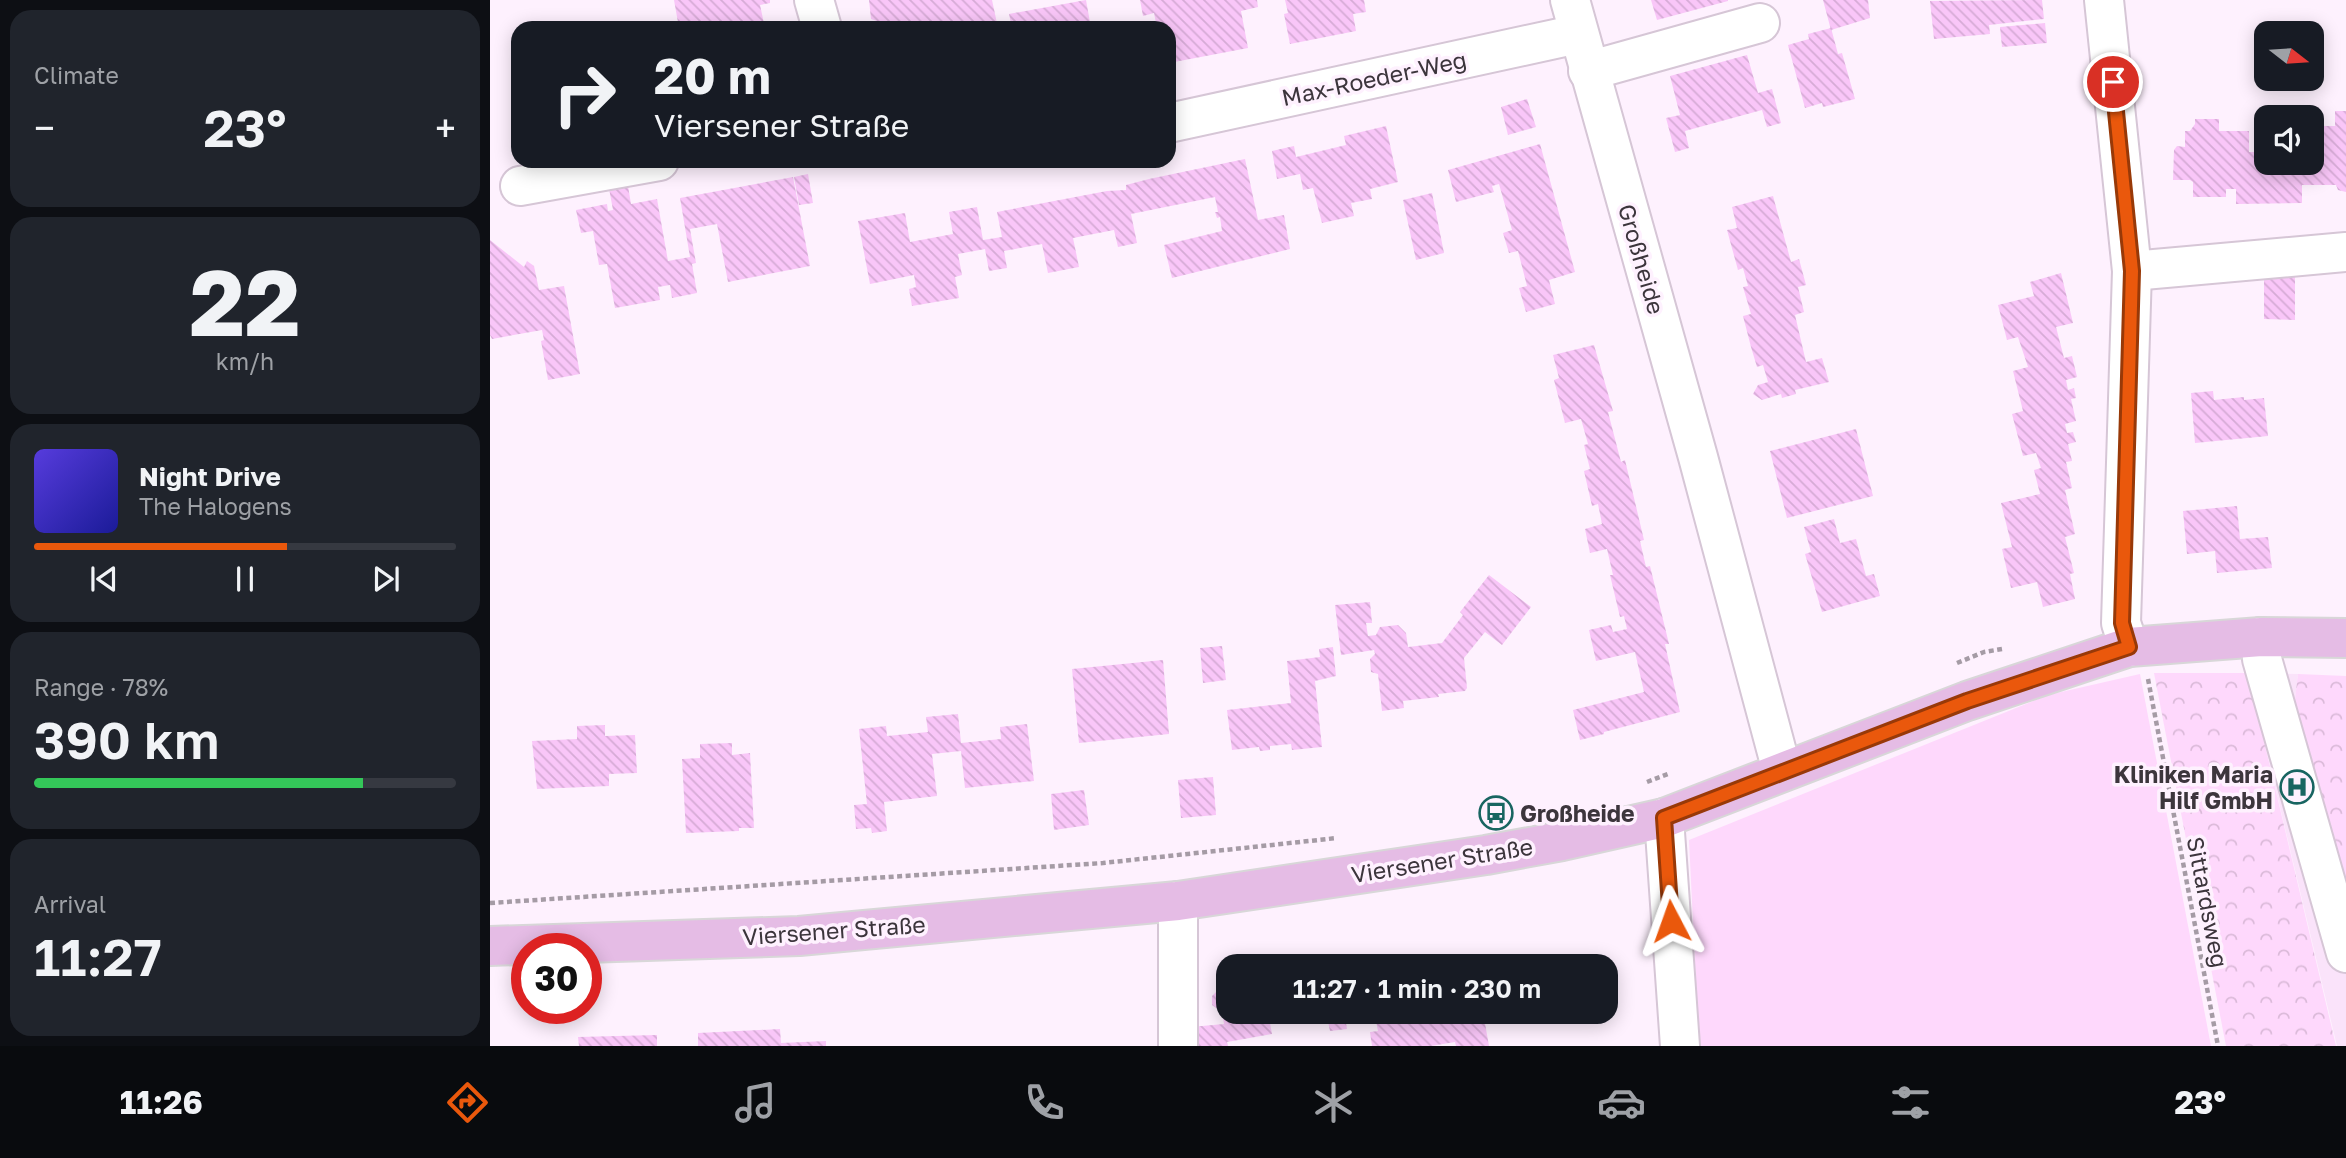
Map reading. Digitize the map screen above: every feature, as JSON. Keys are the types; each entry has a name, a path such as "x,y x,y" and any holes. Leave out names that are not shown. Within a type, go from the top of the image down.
{"main road":[{"name":"Viersener Straße","path":"490,946 799,936 1178,901 1486,855 1664,818 1967,701 2129,647 2261,637 2346,638"}],"street":[{"path":"814,0 820,21"},
{"path":"2104,0 2132,271 2122,623 2129,647"},
{"name":"Großheide","path":"1574,17 1698,457 1782,771"},
{"name":"Max-Roeder-Weg","path":"1176,121 1574,17"},
{"path":"1588,71 1760,23"},
{"path":"520,187 622,168"},
{"path":"2132,271 2346,252"},
{"path":"2261,637 2262,659 2346,953"},
{"path":"1664,818 1680,1046"},
{"path":"1178,901 1178,1046"}],"path":[{"path":"1947,667 1984,652 2009,647"},
{"name":"Sittardsweg","path":"2129,647 2146,669 2218,1046"},
{"path":"1646,782 1671,773"},
{"path":"490,903 1103,863 1337,838"}],"shaded area":[{"name":"Kliniken Maria Hilf GmbH","path":"2248,673 2298,674 2294,707 2346,879 2346,1046 2337,1046"}],"green space":[{"path":"2154,673 2248,673 2336,1046 2226,1046"},
{"path":"2140,674 2211,1046 1699,1046 1689,840 2048,695"},
{"path":"2298,674 2346,676 2346,879 2294,707"}],"building":[{"path":"674,0 770,0 770,3 760,5 763,21 678,21"},
{"path":"869,0 992,0 996,21 877,21 871,19"},
{"path":"1086,0 1090,21 1010,21 1009,14"},
{"path":"1140,0 1257,0 1258,7 1241,11 1248,48 1176,62 1176,21 1156,21 1154,13 1143,16"},
{"path":"1285,0 1364,0 1366,12 1353,14 1356,31 1290,44 1284,14 1288,13"},
{"path":"1651,0 1728,0 1728,1 1657,20"},
{"path":"1823,0 1868,0 1870,18 1831,30"},
{"path":"2042,0 2044,19 1989,25 1990,34 1934,39 1930,1"},
{"path":"2045,23 2047,43 2002,47 2000,27"},
{"path":"1831,28 1838,54 1842,53 1855,99 1823,107 1822,103 1805,108 1788,45 1809,39 1808,34"},
{"path":"1747,55 1758,93 1772,89 1781,123 1767,127 1762,110 1685,131 1689,148 1675,152 1666,118 1680,115 1670,76"},
{"path":"1527,99 1536,127 1508,135 1501,107"},
{"path":"2335,111 2346,111 2346,192 2338,190 2336,185 2302,185 2302,203 2236,204 2236,189 2226,189 2226,197 2193,197 2193,182 2173,180 2174,150 2177,146 2185,147 2185,131 2190,131 2195,119 2219,119 2219,131 2249,131 2249,152 2254,152 2254,175 2324,175 2324,126 2335,126"},
{"path":"1386,126 1398,182 1370,189 1372,199 1351,203 1354,216 1322,223 1313,188 1303,190 1300,174 1277,179 1272,151 1294,146 1296,157 1346,145 1344,136"},
{"path":"1540,144 1575,272 1549,280 1555,304 1526,312 1519,288 1527,286 1518,251 1509,253 1503,233 1512,230 1499,184 1492,186 1494,192 1456,202 1448,170"},
{"path":"1245,159 1258,220 1284,215 1290,249 1172,278 1164,245 1222,231 1220,217 1217,218 1215,212 1218,212 1215,197 1131,214 1137,243 1118,247 1114,230 1073,238 1079,267 1048,273 1042,244 1004,251 1007,268 989,271 985,249 958,254 962,275 955,277 959,298 912,306 909,289 916,287 914,275 870,284 858,221 905,213 910,242 953,234 949,212 977,207 983,240 1002,237 997,212 1107,191 1126,190 1126,185 1149,179"},
{"path":"808,174 813,203 799,205 794,177"},
{"path":"793,177 810,266 728,282 717,224 690,229 696,263 692,264 697,293 672,298 670,285 658,287 660,300 615,308 607,264 599,265 593,231 581,233 576,210 607,204 608,211 613,210 608,183 627,180 631,204 657,199 668,261 690,257 680,198"},
{"path":"1432,193 1444,253 1416,260 1403,200"},
{"path":"1773,196 1791,262 1799,259 1806,285 1798,287 1804,312 1795,315 1806,362 1822,358 1829,382 1795,390 1796,394 1782,398 1781,394 1762,400 1753,394 1758,385 1768,382 1763,365 1757,367 1751,347 1743,316 1751,314 1743,287 1748,286 1743,268 1738,270 1727,230 1737,228 1732,207"},
{"path":"490,240 524,267 527,261 534,266 539,290 564,286 580,374 548,380 541,341 544,340 542,330 492,339"},
{"path":"2061,273 2073,323 2056,327 2064,358 2072,356 2077,377 2066,380 2068,390 2074,388 2076,398 2071,399 2076,421 2065,424 2067,433 2073,432 2076,442 2068,444 2072,461 2066,462 2072,488 2065,490 2075,534 2065,537 2074,573 2070,574 2075,599 2043,607 2037,582 2011,588 2002,549 2012,547 2001,503 2040,494 2034,470 2041,468 2036,453 2023,456 2012,414 2023,411 2013,371 2028,367 2018,337 2007,340 1998,305 2034,296 2030,282"},
{"path":"2264,276 2295,277 2295,320 2264,319"},
{"path":"1594,345 1613,411 1608,412 1621,462 1625,460 1644,540 1640,541 1646,567 1650,566 1669,644 1665,644 1680,712 1580,740 1573,710 1644,692 1635,652 1596,661 1589,630 1611,625 1613,632 1627,629 1624,616 1620,617 1607,549 1590,553 1585,529 1602,524 1598,504 1592,506 1584,471 1590,469 1584,445 1588,444 1581,419 1565,423 1554,380 1559,378 1553,355"},
{"path":"2213,391 2214,400 2264,398 2268,436 2195,443 2191,393"},
{"path":"1856,429 1873,496 1787,518 1770,451"},
{"path":"2237,506 2240,539 2268,537 2272,568 2217,573 2215,551 2187,554 2183,511"},
{"path":"1834,519 1840,543 1856,539 1866,576 1874,574 1880,596 1822,612 1805,554 1811,552 1804,527"},
{"path":"1489,575 1531,607 1502,645 1485,632 1464,658 1465,691 1403,701 1404,708 1382,711 1378,674 1371,672 1370,659 1375,654 1374,650 1341,655 1335,605 1370,602 1372,623 1366,623 1368,636 1376,635 1380,627 1398,625 1406,633 1408,647 1442,643 1463,615 1460,612"},
{"path":"1222,646 1226,680 1203,683 1200,648"},
{"path":"1333,647 1336,676 1315,681 1322,747 1292,750 1291,744 1270,746 1270,750 1260,751 1259,747 1232,750 1227,710 1291,703 1287,661 1320,657 1319,649"},
{"path":"1163,660 1169,734 1079,743 1072,669"},
{"path":"958,714 961,743 1001,739 1000,727 1027,724 1034,781 965,788 961,751 932,754 937,796 884,802 887,831 872,833 871,828 856,829 854,805 867,804 859,729 886,726 887,736 928,732 926,717"},
{"path":"605,725 605,736 635,735 637,773 609,774 609,786 537,789 532,741 577,739 577,726"},
{"path":"732,743 732,755 750,753 754,828 686,833 682,759 700,758 700,744"},
{"path":"1213,777 1216,815 1181,818 1178,780"},
{"path":"1084,790 1089,825 1054,830 1051,794"},
{"path":"1216,992 1216,1008 1212,1005 1212,996"},
{"path":"1270,1024 1272,1034 1227,1042 1228,1046 1191,1046 1191,1027"},
{"path":"1329,1024 1346,1024 1347,1029 1330,1031"},
{"path":"1377,1024 1485,1024 1489,1046 1456,1046 1455,1042 1431,1046 1372,1046 1370,1032 1378,1031"},
{"path":"780,1029 781,1043 826,1041 826,1046 698,1046 698,1033"},
{"path":"657,1035 657,1046 579,1046 578,1037"}],"place":[{"name":"Kliniken Maria Hilf GmbH","path":"2297,787"},
{"name":"Großheide","path":"1496,813"}],"route":[{"path":"1671,921 1664,818 1967,701 2129,647 2122,623 2132,271 2113,82"}]}
